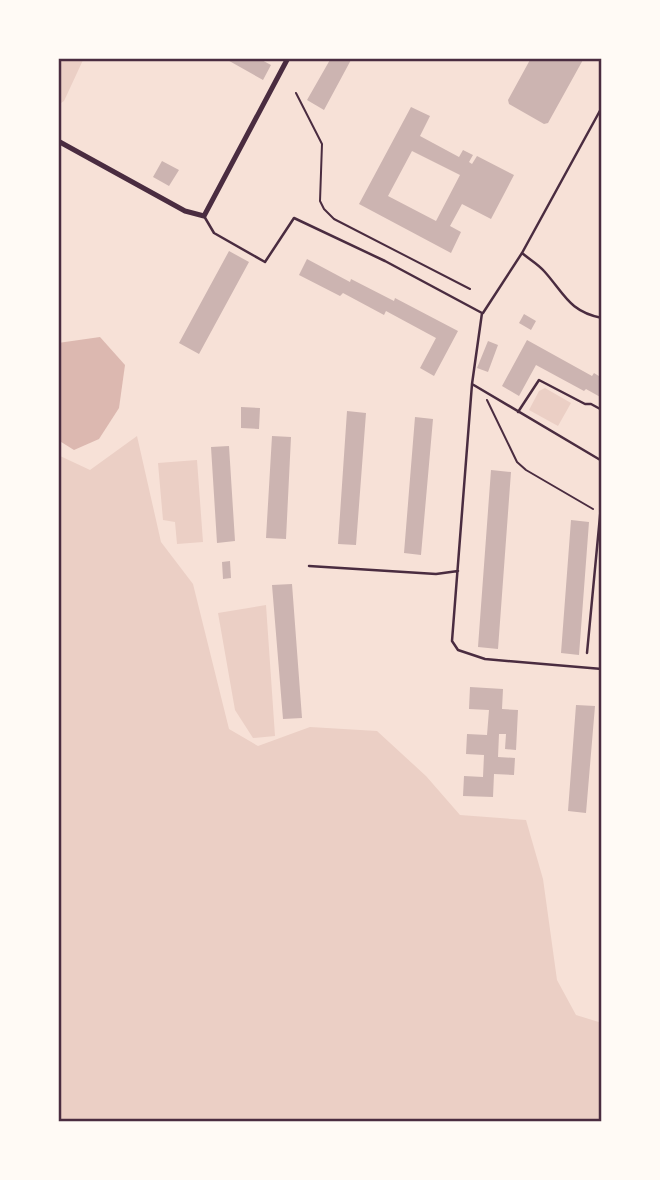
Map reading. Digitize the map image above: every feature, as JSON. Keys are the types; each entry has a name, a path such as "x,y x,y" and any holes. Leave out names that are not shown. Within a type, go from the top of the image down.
{"street":[{"path":"58,141 185,211 204,216 288,58"}],"lane":[{"path":"602,107 522,254 482,313 472,384 452,640 458,650 485,659 602,669"},
{"path":"204,216 215,233 265,262 294,218 385,261 482,313"},
{"path":"522,254 542,269 577,309 602,318"},
{"path":"518,412 539,380 602,410"},
{"path":"472,384 602,461"},
{"path":"587,653 602,495"},
{"path":"309,566 436,574 458,571"}],"path":[{"path":"296,93 322,144 320,201 324,209 334,219 470,289"},
{"path":"481,390 517,462 526,470 600,513"}],"shaded area":[{"path":"58,58 83,60 64,101 58,105"},
{"path":"100,337 125,365 119,408 99,439 74,450 58,440 58,343"},
{"path":"545,388 571,403 558,426 529,410 539,391"},
{"path":"137,436 161,542 193,584 229,729 258,746 310,727 377,731 426,776 460,815 526,820 543,879 557,980 576,1015 602,1023 602,1122 58,1122 58,455 90,470"},
{"path":"197,460 203,542 177,544 175,522 163,520 158,463"},
{"path":"266,605 275,736 253,738 235,710 218,613"}],"building":[{"path":"224,58 258,58 271,65 263,80"},
{"path":"331,58 352,58 324,110 307,100"},
{"path":"531,58 584,58 548,123 544,124 509,104 508,100"},
{"path":"411,107 430,116 420,136 459,157 463,150 473,155 469,162 472,164 477,156 514,175 491,219 462,204 450,226 461,232 451,253 359,204","holes":["412,151 460,175 436,221 388,196"]},
{"path":"162,161 179,170 169,186 153,177"},
{"path":"229,251 249,262 199,354 179,343"},
{"path":"307,259 350,282 351,279 394,301 395,298 458,331 434,376 420,368 436,338 386,311 384,315 343,293 340,296 299,275"},
{"path":"524,314 536,321 531,330 519,323"},
{"path":"527,340 592,376 594,373 602,378 602,398 536,365 519,396 502,386"},
{"path":"488,341 498,345 488,372 477,368"},
{"path":"241,407 260,408 259,429 241,428"},
{"path":"347,411 366,413 356,545 338,544"},
{"path":"415,417 433,419 421,555 404,553"},
{"path":"272,436 291,437 286,539 266,538"},
{"path":"229,446 235,541 217,543 211,447"},
{"path":"491,470 511,472 498,649 478,647"},
{"path":"571,520 589,522 579,655 561,653"},
{"path":"230,561 231,578 223,579 222,562"},
{"path":"292,584 302,718 283,719 272,585"},
{"path":"470,687 503,689 502,709 518,710 516,750 505,749 506,734 499,734 498,757 515,758 514,775 494,774 493,797 463,796 464,776 483,777 484,755 466,754 467,734 487,735 489,710 469,709"},
{"path":"576,705 595,706 586,813 568,811"}]}
